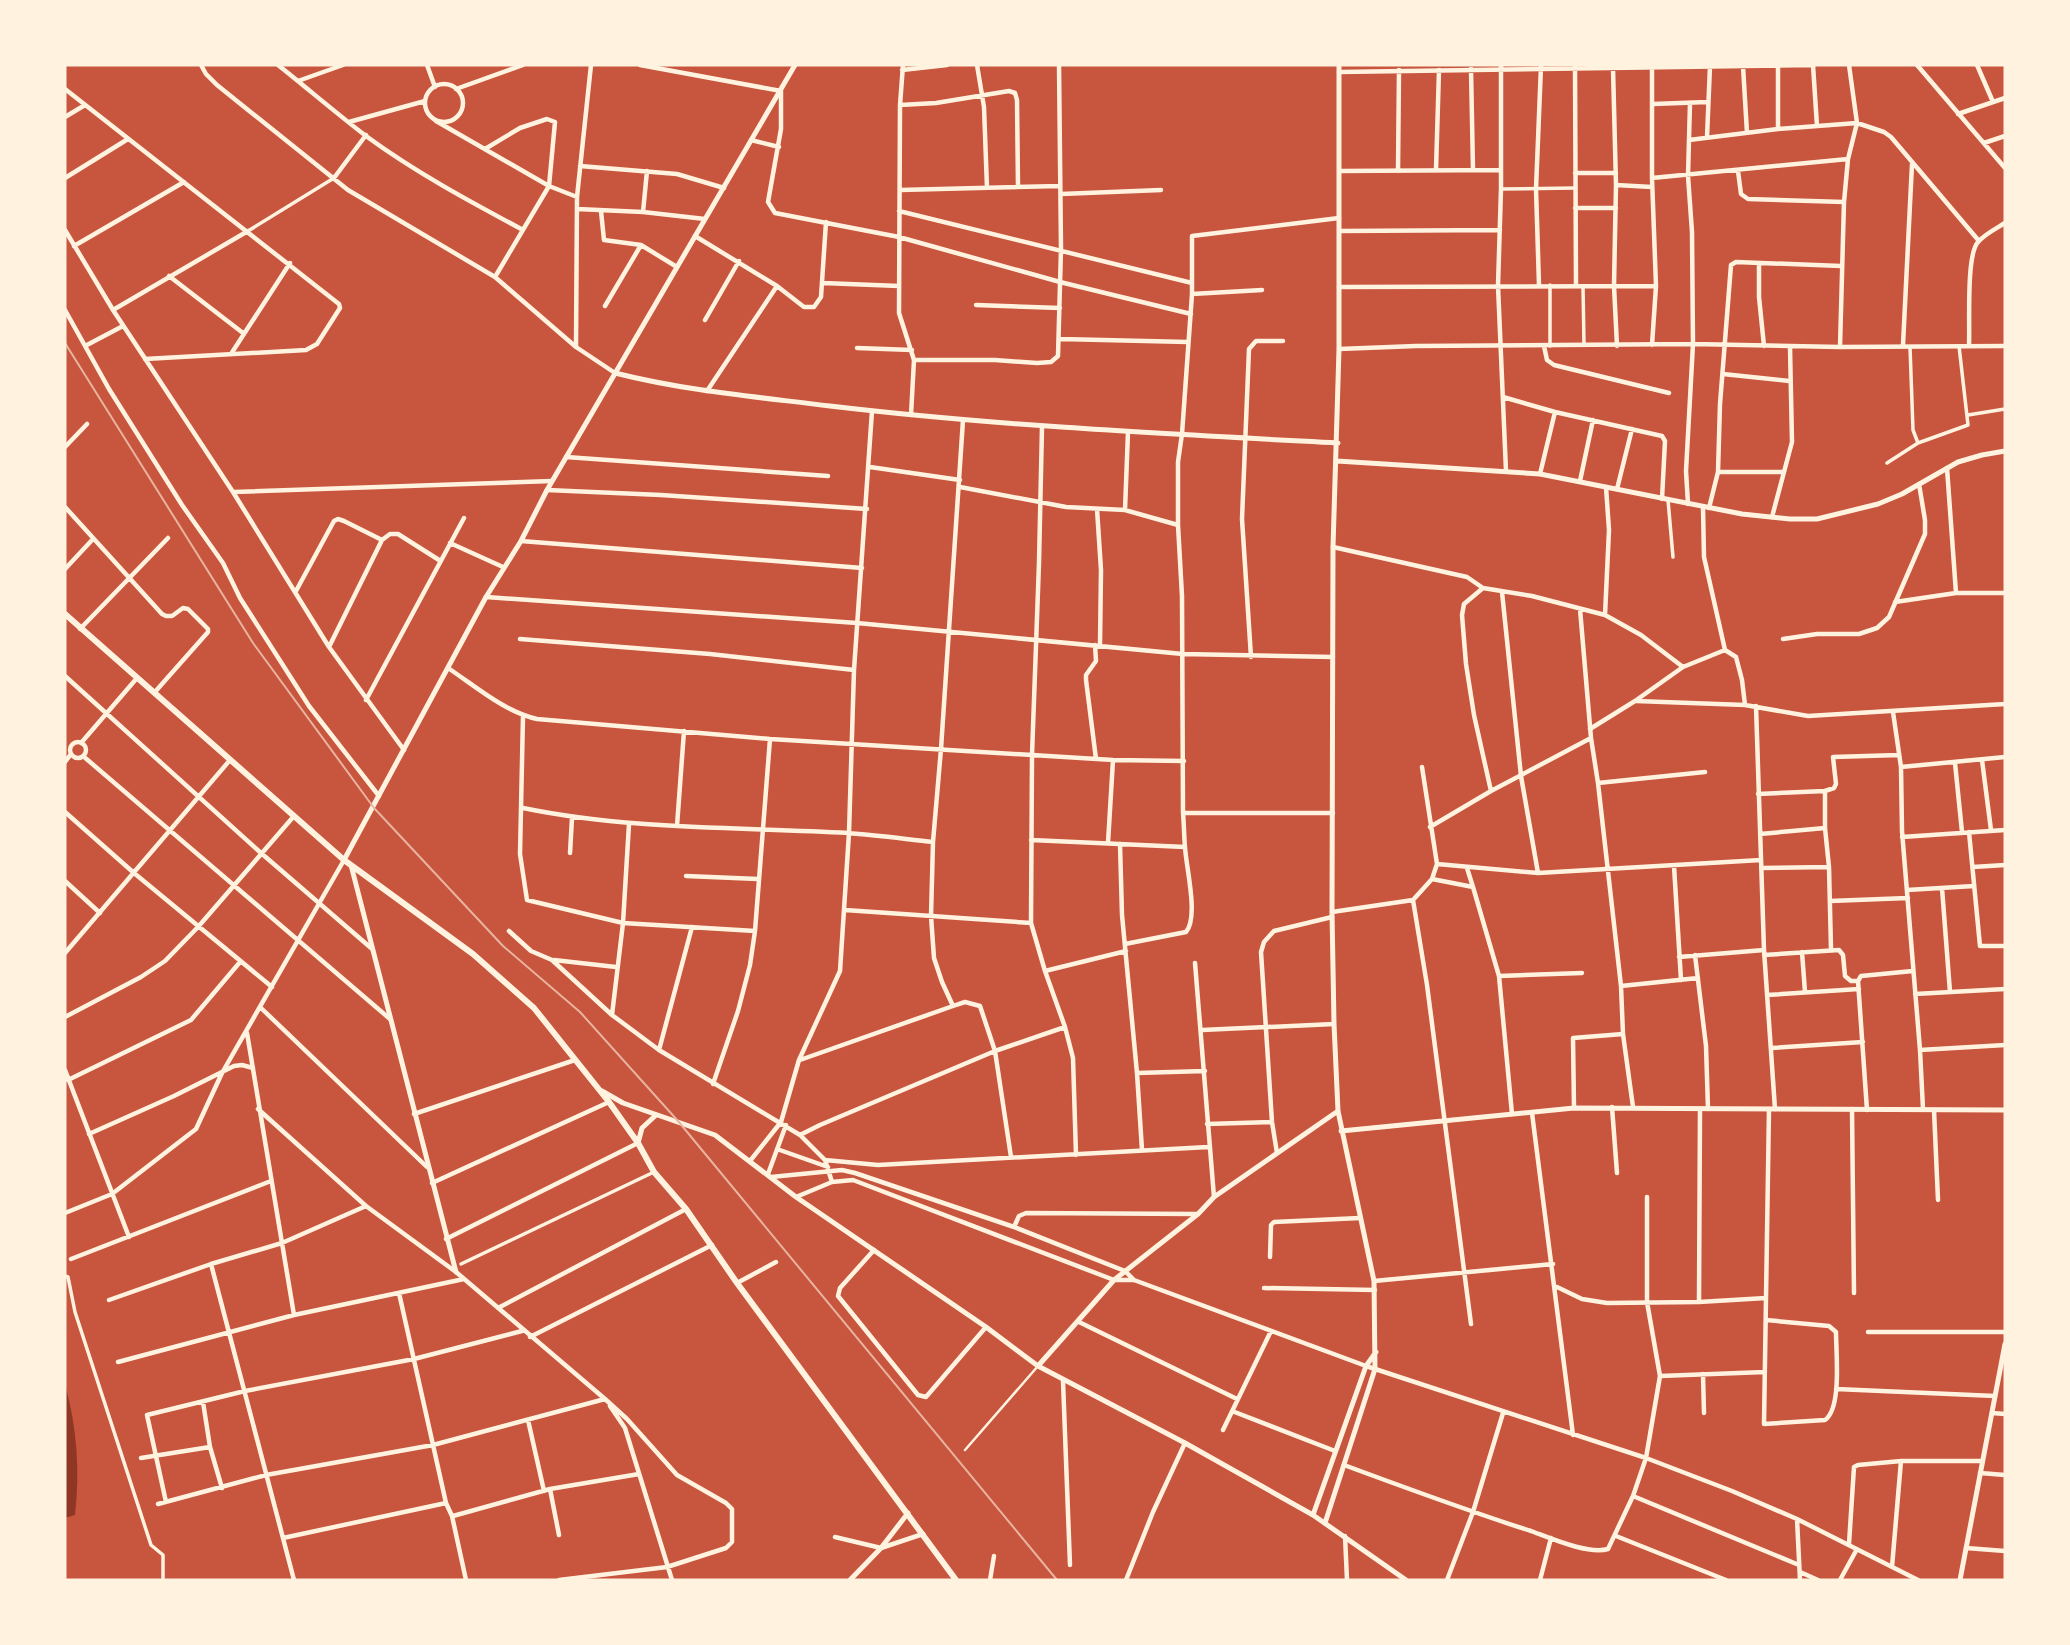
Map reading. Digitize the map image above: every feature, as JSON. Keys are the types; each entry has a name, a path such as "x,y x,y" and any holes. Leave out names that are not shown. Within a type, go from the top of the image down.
{"main road":[{"path":"65,614 348,862 473,954 523,996 609,1102 638,1143 654,1172 686,1209 737,1283 956,1580"}],"street":[{"path":"201,65 217,85 352,192 495,277 576,346 615,373 707,391 911,415 1042,427 1338,443"},
{"path":"278,65 366,135 433,180 523,230"},
{"path":"298,81 343,65"},
{"path":"427,65 435,87"},
{"path":"456,89 523,65"},
{"path":"576,346 577,197 590,65"},
{"path":"640,65 781,91"},
{"path":"65,1213 112,1194 196,1129 222,1073 320,903 348,862 486,597 521,541 552,481 795,65"},
{"path":"911,415 914,360 901,324 899,286 900,105 903,67 947,65"},
{"path":"977,65 982,94 987,188"},
{"path":"914,360 1051,362 1058,356 1061,249 1059,65"},
{"path":"1325,1522 1375,1369 1376,1352 1374,1281 1338,1111 1334,1024 1333,547 1338,443 1339,65"},
{"path":"1778,65 1778,129"},
{"path":"1339,72 1422,67 1471,69 1501,66 1813,65 1817,127"},
{"path":"1840,347 1844,202 1848,159 1857,123 1849,65"},
{"path":"1917,65 2005,168"},
{"path":"1977,65 1993,102"},
{"path":"1501,66 1498,286 1506,471"},
{"path":"1539,285 1536,188 1541,66"},
{"path":"1575,66 1575,208 1584,345"},
{"path":"1707,137 1710,66"},
{"path":"1744,66 1747,133"},
{"path":"1617,67 1614,286 1617,346"},
{"path":"1652,67 1651,178 1656,286 1652,345"},
{"path":"1436,170 1439,69"},
{"path":"1471,69 1473,170"},
{"path":"1398,171 1399,70"},
{"path":"436,121 447,122 457,118 463,108 462,98 456,89 446,85 435,87 429,93 425,101 426,110 436,121 549,186 577,197"},
{"path":"65,89 339,304 339,312 312,348 145,359"},
{"path":"781,91 779,147 768,202 772,211 899,237 1060,282 1191,314"},
{"path":"900,105 936,103 1009,91 1017,98 1018,187"},
{"path":"1958,114 2005,99"},
{"path":"349,121 425,101"},
{"path":"1653,104 1707,102"},
{"path":"1688,504 1686,471 1693,344 1692,232 1688,176 1689,103"},
{"path":"65,117 85,105"},
{"path":"485,149 520,128 547,119 552,120 556,126 549,186 495,277"},
{"path":"1689,139 1857,123 1884,132 1979,241"},
{"path":"113,310 334,177 366,135"},
{"path":"1984,143 2005,136"},
{"path":"65,178 128,139"},
{"path":"751,140 779,147"},
{"path":"1651,178 1848,159"},
{"path":"1903,345 1912,164"},
{"path":"580,166 677,174 724,188"},
{"path":"1340,171 1501,170"},
{"path":"643,212 647,171"},
{"path":"1738,171 1744,198 1844,202"},
{"path":"1575,173 1616,173"},
{"path":"74,246 184,182"},
{"path":"1616,185 1652,187"},
{"path":"900,190 1060,186"},
{"path":"1501,189 1575,188"},
{"path":"1060,194 1161,190"},
{"path":"1575,208 1616,208"},
{"path":"577,209 643,212 705,219"},
{"path":"601,211 604,240 641,245 677,267"},
{"path":"900,211 1192,283"},
{"path":"1045,971 1186,932 1191,926 1192,908 1184,813 1178,462 1191,314 1192,236 1340,218"},
{"path":"695,235 777,286 804,307 814,307 818,304 823,283 826,222"},
{"path":"1969,345 1971,264 1975,247 1979,241 2005,223"},
{"path":"65,230 123,326 233,492 329,647 404,750"},
{"path":"1340,231 1500,230"},
{"path":"606,306 641,245"},
{"path":"705,320 738,261"},
{"path":"1745,705 1737,657 1725,650 1704,557 1706,508 1717,472 1731,265 1736,261 1841,266"},
{"path":"232,354 289,263"},
{"path":"1759,263 1764,346"},
{"path":"169,276 243,333"},
{"path":"823,283 899,286"},
{"path":"1550,285 1547,360 1554,365 1669,393"},
{"path":"707,391 777,286"},
{"path":"1339,287 1656,286"},
{"path":"1192,294 1262,290"},
{"path":"976,305 1060,308"},
{"path":"65,310 109,389 182,505 223,563 240,598 309,706 380,797"},
{"path":"85,346 123,326"},
{"path":"1060,339 1188,342"},
{"path":"1251,657 1242,519 1250,347 1258,341 1283,341"},
{"path":"1339,349 1693,344 1790,347 2005,346"},
{"path":"1910,345 1913,430 1919,443"},
{"path":"1886,463 1919,443 1968,425 1959,346"},
{"path":"1772,517 1791,442 1790,347"},
{"path":"857,348 912,350"},
{"path":"1724,374 1789,381"},
{"path":"1503,397 1555,412 1660,435 1665,441 1665,499 1673,557"},
{"path":"1968,415 2005,409"},
{"path":"750,1161 781,1122 799,1060 840,971 849,833 854,670 872,411"},
{"path":"1540,474 1555,412"},
{"path":"953,1006 934,958 931,916 933,842 942,749 963,420"},
{"path":"1580,481 1593,420"},
{"path":"65,447 87,424"},
{"path":"1042,427 1032,755 1031,923 1073,1058 1076,1155"},
{"path":"1617,489 1632,429"},
{"path":"1125,510 1128,432"},
{"path":"1337,461 1540,474 1706,508 1772,517 1817,519 1878,504 1902,494 1947,468 1982,455 2005,451"},
{"path":"566,457 828,476"},
{"path":"870,467 960,480"},
{"path":"1947,468 1956,593"},
{"path":"1717,472 1783,472"},
{"path":"233,492 552,481"},
{"path":"1783,639 1818,634 1859,634 1877,628 1889,617 1925,534 1919,483"},
{"path":"1605,615 1609,542 1606,486"},
{"path":"960,487 1066,507 1125,510 1178,525"},
{"path":"547,490 867,509"},
{"path":"65,508 166,616 172,616 183,608 188,609 208,629 154,693"},
{"path":"1096,759 1086,680 1096,661 1098,645 1101,570 1097,509"},
{"path":"366,700 464,518"},
{"path":"296,591 334,521 344,521 382,540"},
{"path":"329,647 382,540 387,535 398,534 439,560"},
{"path":"65,569 93,538"},
{"path":"80,629 169,538"},
{"path":"521,541 862,568"},
{"path":"450,542 503,567"},
{"path":"1333,547 1468,577 1483,588 1532,596 1605,615 1641,635 1683,667"},
{"path":"1483,588 1464,604 1462,615 1474,715 1491,791"},
{"path":"1502,592 1521,776 1538,873"},
{"path":"1894,602 1956,593 2005,593"},
{"path":"486,597 857,623 1183,654 1334,657"},
{"path":"1580,608 1590,729 1633,1107"},
{"path":"520,639 710,654 854,670"},
{"path":"1590,729 1683,667 1725,650"},
{"path":"448,668 523,716 550,720 770,739 1113,760 1184,761"},
{"path":"65,677 261,853 372,948"},
{"path":"81,743 137,678"},
{"path":"1635,701 1745,705 1808,716 2005,704"},
{"path":"1756,706 1764,953 1772,1048 1772,1109 1766,1298 1764,1424 1825,1420 1833,1413 1836,1389 1836,1332 1832,1328 1766,1320"},
{"path":"1892,712 1901,766 1902,837 1923,1109"},
{"path":"523,716 520,854 527,900 623,923 755,931"},
{"path":"677,826 684,731"},
{"path":"1430,827 1591,738"},
{"path":"713,1084 750,965 770,739"},
{"path":"65,741 71,746"},
{"path":"71,746 81,743 86,748 83,756"},
{"path":"65,762 71,754 71,746"},
{"path":"71,754 76,758 83,756"},
{"path":"1758,794 1825,791 1834,788 1836,784 1833,757 1899,755"},
{"path":"83,756 390,1019"},
{"path":"1901,766 2005,757"},
{"path":"65,953 230,760"},
{"path":"1108,843 1113,760"},
{"path":"1982,760 1991,830"},
{"path":"1955,763 1962,832"},
{"path":"1278,1153 1272,1122 1261,952 1264,942 1274,931 1332,914 1413,900 1432,878 1437,864 1422,766"},
{"path":"1598,783 1705,772"},
{"path":"1825,791 1831,949"},
{"path":"523,808 572,818 629,824 849,833 933,842"},
{"path":"65,812 272,987"},
{"path":"1184,813 1333,813"},
{"path":"65,1017 158,967 198,927 294,816"},
{"path":"570,853 572,818"},
{"path":"612,1014 623,923 629,824"},
{"path":"1760,834 1825,828"},
{"path":"1902,837 2005,830"},
{"path":"1969,831 1980,946 2005,946"},
{"path":"1031,840 1185,847"},
{"path":"1120,844 1125,947 1142,1150"},
{"path":"1437,864 1538,873 1761,860"},
{"path":"348,862 456,1272"},
{"path":"1973,867 2005,865"},
{"path":"1674,866 1681,980"},
{"path":"1761,868 1829,867"},
{"path":"1467,868 1499,976 1512,1114"},
{"path":"686,876 758,880"},
{"path":"1432,878 1473,887"},
{"path":"65,881 101,913"},
{"path":"1907,890 1974,886"},
{"path":"1942,888 1950,992"},
{"path":"1830,901 1908,898"},
{"path":"1413,900 1427,985 1471,1324"},
{"path":"845,910 1031,923"},
{"path":"659,1051 692,927"},
{"path":"509,931 531,951 552,960 616,967"},
{"path":"1679,957 1839,950 1843,955 1845,976 1858,981"},
{"path":"1802,952 1805,992"},
{"path":"1695,955 1706,1046 1708,1109"},
{"path":"552,960 612,1014 659,1051 800,1135 825,1160 832,1182"},
{"path":"68,1080 191,1020 240,962"},
{"path":"1195,963 1214,1196"},
{"path":"1867,1110 1858,981 1861,976 1913,971"},
{"path":"1499,976 1582,973"},
{"path":"1621,986 1698,978"},
{"path":"1767,995 1859,989"},
{"path":"1915,994 2005,989"},
{"path":"799,1060 953,1006 972,1003 979,1006 995,1051 1011,1157"},
{"path":"261,1008 427,1167"},
{"path":"1202,1030 1334,1024"},
{"path":"800,1135 995,1051 1065,1027"},
{"path":"246,1032 295,1315"},
{"path":"1574,1108 1573,1038 1623,1034"},
{"path":"1772,1048 1863,1042"},
{"path":"1920,1050 2005,1045"},
{"path":"413,1114 576,1059"},
{"path":"89,1134 237,1065 253,1068"},
{"path":"65,1070 129,1237"},
{"path":"1137,1073 1205,1071"},
{"path":"599,1089 623,1103 703,1129 729,1143 796,1197 986,1327 1038,1366 1185,1443 1325,1522 1406,1580"},
{"path":"432,1183 609,1102"},
{"path":"1612,1107 1617,1172"},
{"path":"1341,1131 1574,1108 2005,1110"},
{"path":"258,1109 366,1206 456,1272 605,1399 671,1469 732,1509 730,1546 667,1567 559,1580"},
{"path":"1699,1302 1700,1109"},
{"path":"1852,1109 1854,1293"},
{"path":"1934,1110 1938,1200"},
{"path":"1038,1366 1114,1280 1198,1214 1214,1196 1338,1111"},
{"path":"1532,1113 1573,1435"},
{"path":"446,1240 638,1143 642,1128 656,1115"},
{"path":"1207,1124 1272,1122"},
{"path":"769,1175 786,1125"},
{"path":"825,1160 878,1165 1209,1147"},
{"path":"778,1149 829,1169"},
{"path":"769,1175 829,1169 855,1173 1014,1227 1125,1271 1134,1280"},
{"path":"461,1265 654,1172"},
{"path":"796,1197 832,1182 853,1180 1114,1280 1134,1280 1366,1366 1646,1458 1797,1519 1918,1580"},
{"path":"71,1259 271,1181"},
{"path":"1344,1465 1551,1538 1603,1551 1608,1549 1633,1496 1646,1458 1660,1376 1647,1302 1647,1197"},
{"path":"109,1300 211,1264 282,1243 366,1206"},
{"path":"497,1308 686,1209"},
{"path":"1014,1227 1019,1216 1026,1213 1198,1214"},
{"path":"1270,1257 1271,1225 1274,1222 1360,1218"},
{"path":"530,1337 712,1245"},
{"path":"874,1250 840,1288 838,1296 918,1395 926,1397 986,1327"},
{"path":"737,1283 776,1262"},
{"path":"211,1264 294,1580"},
{"path":"1374,1281 1553,1264"},
{"path":"65,1276 68,1278 75,1312 151,1545 163,1555 163,1580"},
{"path":"118,1362 295,1315 464,1279"},
{"path":"1556,1287 1592,1301 1699,1302 1766,1298"},
{"path":"1264,1288 1375,1290"},
{"path":"399,1293 466,1580"},
{"path":"1079,1322 1237,1399"},
{"path":"166,1502 147,1415 245,1391 414,1359 522,1330"},
{"path":"1223,1430 1271,1331"},
{"path":"1868,1332 2005,1332"},
{"path":"1959,1580 2005,1344"},
{"path":"1312,1515 1366,1366 1376,1352"},
{"path":"1660,1376 1765,1373"},
{"path":"1703,1374 1704,1413"},
{"path":"1063,1381 1070,1565"},
{"path":"1836,1389 1994,1396"},
{"path":"158,1504 266,1475 433,1445 605,1399"},
{"path":"605,1399 625,1428 672,1580"},
{"path":"203,1402 210,1447 222,1488"},
{"path":"1232,1411 1335,1451"},
{"path":"1447,1580 1503,1413"},
{"path":"1992,1413 2005,1414"},
{"path":"528,1420 559,1535"},
{"path":"1126,1580 1185,1443"},
{"path":"141,1458 210,1447"},
{"path":"1849,1545 1854,1467 1901,1461 1982,1461"},
{"path":"1892,1567 1901,1461"},
{"path":"1979,1472 2005,1475"},
{"path":"452,1516 547,1490 639,1474"},
{"path":"1633,1496 1799,1565"},
{"path":"283,1538 446,1503"},
{"path":"850,1580 881,1548 908,1514"},
{"path":"1797,1519 1800,1580"},
{"path":"835,1537 881,1548 923,1534"},
{"path":"1345,1536 1347,1580"},
{"path":"1616,1536 1724,1579"},
{"path":"1540,1580 1551,1538"},
{"path":"1966,1548 2005,1551"},
{"path":"1840,1580 1857,1549"},
{"path":"990,1580 994,1556"},
{"path":"1800,1572 1818,1580"},
{"path":"1714,1580 1724,1579"}],"lane":[{"path":"965,1450 1038,1366"}],"shaded area":[{"path":"65,1384 75,1433 77,1482 75,1515 65,1518"}],"tram line":[{"path":"65,343 253,643 374,808 503,946 580,1012 678,1121 1057,1580"}]}
